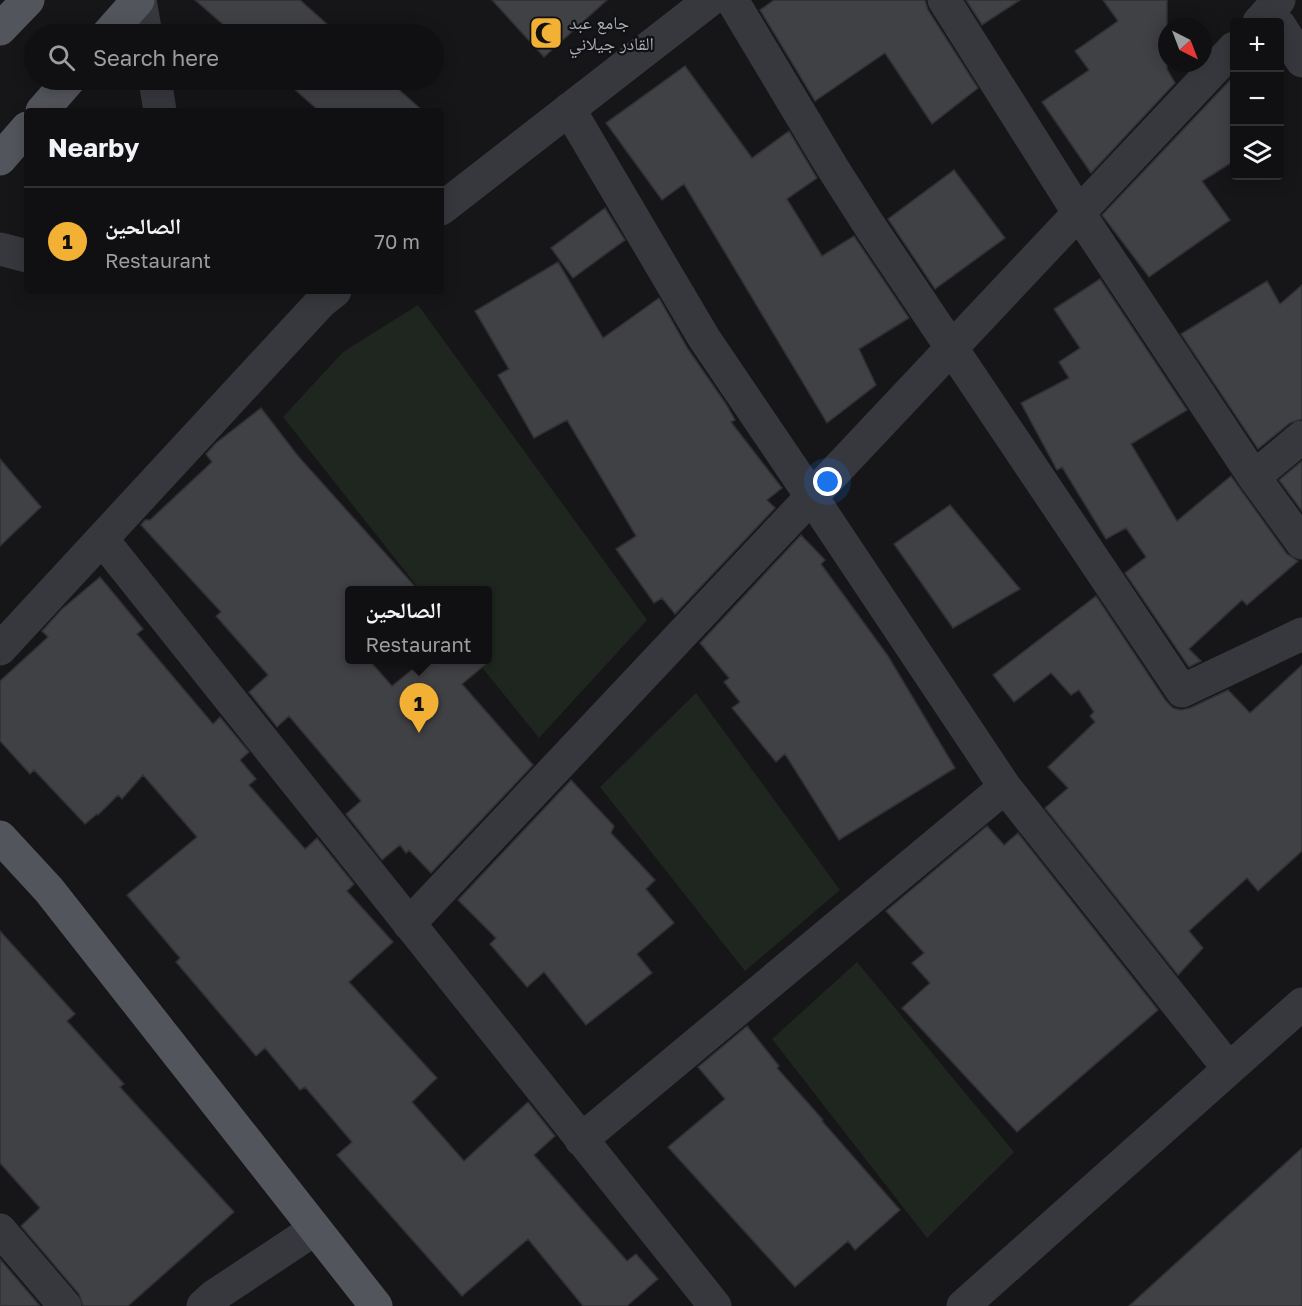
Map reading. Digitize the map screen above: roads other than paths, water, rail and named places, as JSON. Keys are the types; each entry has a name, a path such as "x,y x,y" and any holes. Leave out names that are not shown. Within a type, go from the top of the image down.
{"main road":[{"path":"0,29 27,0"},
{"path":"117,24 139,0"},
{"path":"45,108 60,90"},
{"path":"0,159 24,131"},
{"path":"0,837 49,890 376,1306"}],"street":[{"path":"139,0 144,24"},
{"path":"444,207 710,0"},
{"path":"732,0 832,167 1182,691 1302,634"},
{"path":"944,0 1078,212 1254,477 1302,543"},
{"path":"1271,14 1302,61"},
{"path":"409,924 1230,52"},
{"path":"156,90 159,108"},
{"path":"569,109 704,338 1005,787 1229,1069"},
{"path":"0,249 24,255"},
{"path":"0,649 321,302 331,294"},
{"path":"1254,477 1302,437"},
{"path":"102,539 715,1306"},
{"path":"581,1140 1005,787"},
{"path":"963,1306 1302,1005"},
{"path":"203,1306 214,1296 315,1229"},
{"path":"0,1230 64,1306"}],"place":[{"name":"جامع عبد القادر جيلاني","path":"546,33"},
{"name":"الصالحين","path":"419,733"}]}
